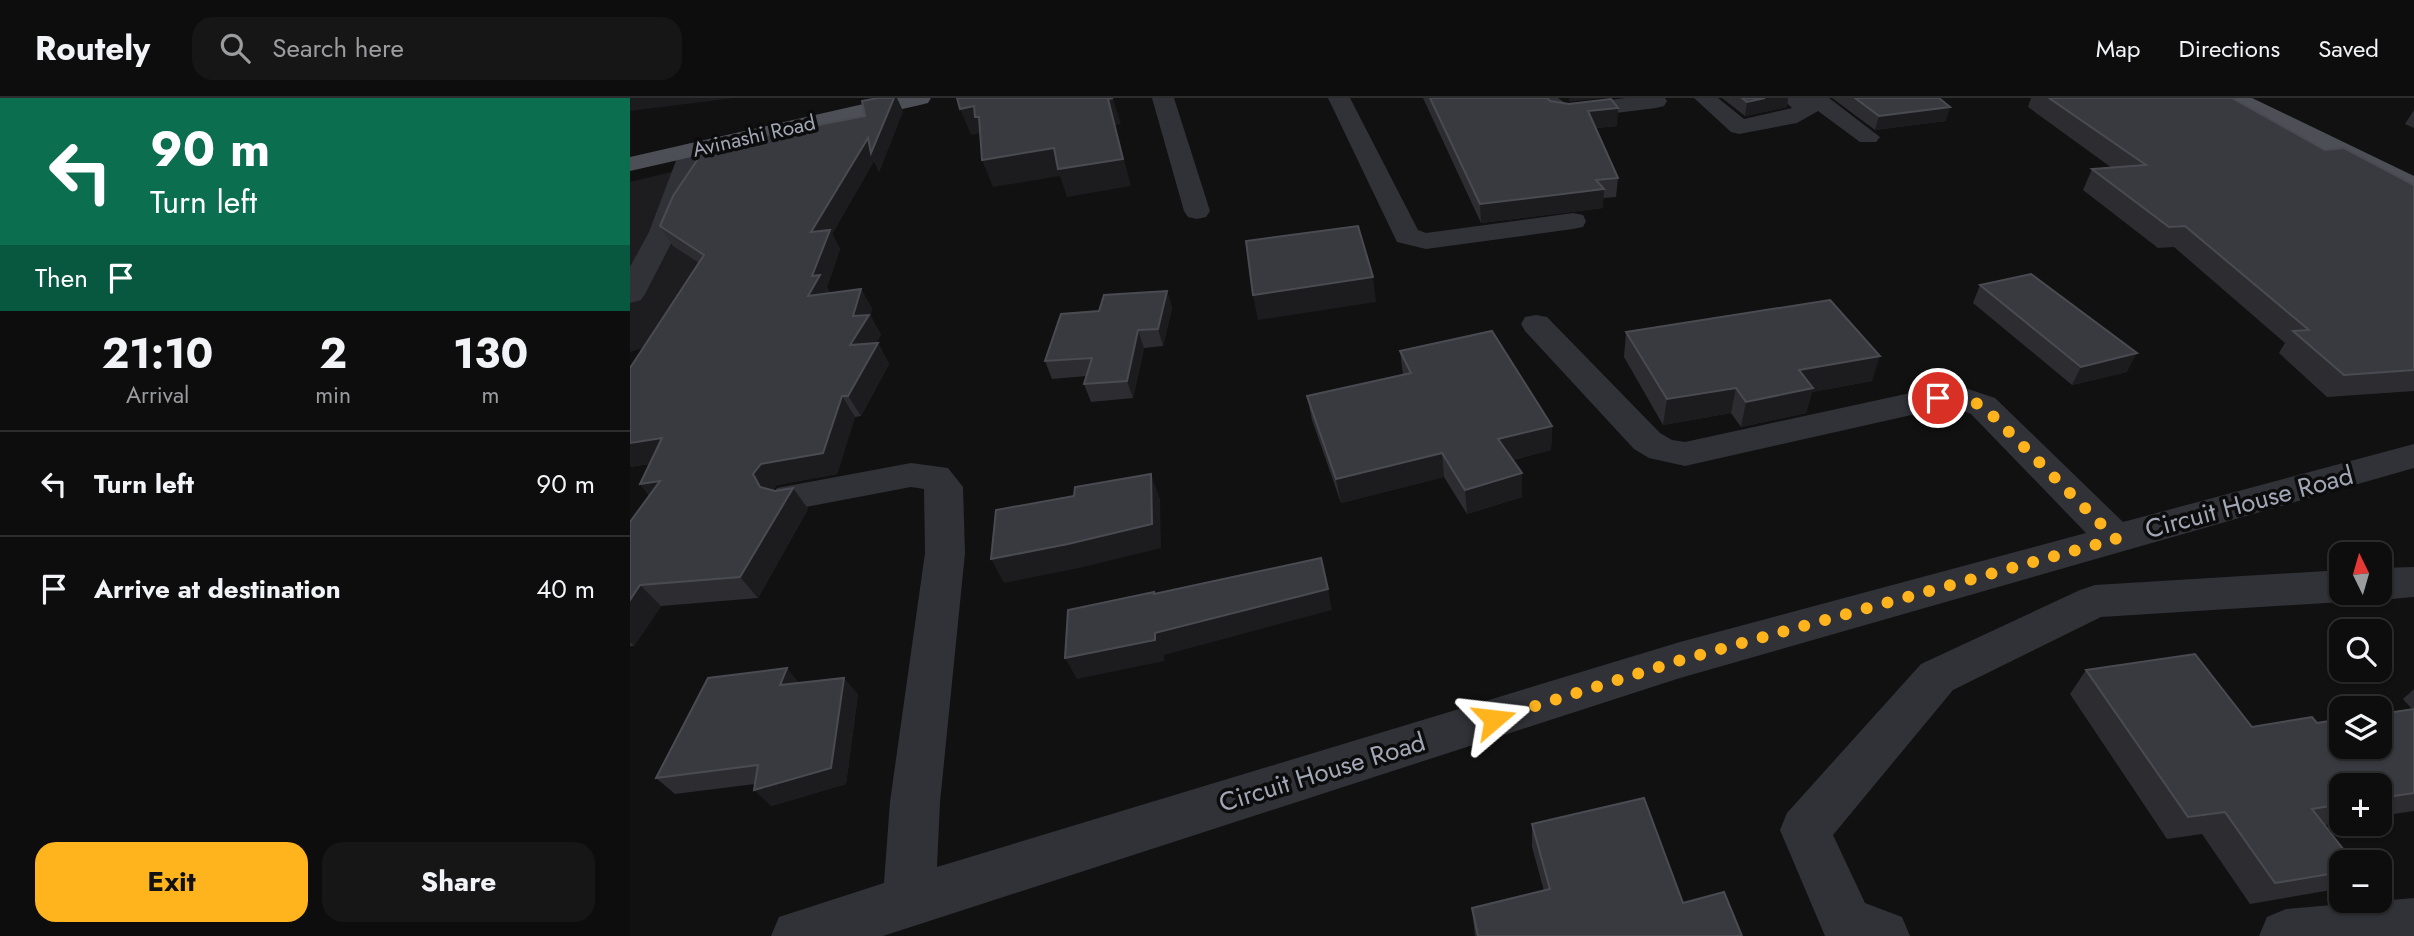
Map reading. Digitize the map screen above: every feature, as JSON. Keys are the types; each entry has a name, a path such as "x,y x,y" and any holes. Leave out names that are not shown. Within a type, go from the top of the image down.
{"main road":[{"name":"Avinashi Road","path":"630,164 920,98"},
{"path":"2234,98 2414,186"}],"street":[{"path":"1163,98 1197,211"},
{"path":"1339,98 1407,236 1426,241 1573,221"},
{"path":"1546,98 1558,111 1568,112 1656,100"},
{"path":"1705,98 1739,127 1788,118 1808,110 1793,98"},
{"path":"1822,99 1868,137"},
{"path":"630,294 663,232 692,150"},
{"path":"1536,324 1647,441 1662,450 1685,454 1938,398 1962,398 1983,406 2116,539"},
{"name":"Circuit House Road","path":"798,936 1681,660 2414,456"},
{"path":"790,497 911,475 934,477 944,487 945,553 915,802 909,901"},
{"path":"2392,583 2414,582"},
{"path":"1883,936 1847,924 1805,830 1937,677 2095,601 2329,587"},
{"path":"2286,936 2414,925"}],"shaded area":[{"path":"807,139 823,292 630,352 630,182"}],"building":[{"path":"894,98 871,153 868,138 811,232 830,230 812,276 820,275 808,296 861,289 853,316 869,315 850,345 878,343 848,396 842,396 823,453 761,464 753,474 760,487 775,491 793,488 740,577 640,585 630,600 630,522 660,481 640,484 662,438 630,443 630,368 704,255 660,226 673,196 706,147 865,116 862,101"},
{"path":"957,98 1113,98 1108,99 1123,159 1058,169 1054,148 982,160 979,117 975,117 974,106 960,109"},
{"path":"1430,98 1547,98 1550,101 1569,104 1611,99 1618,108 1588,111 1618,178 1596,180 1604,189 1480,204"},
{"path":"1742,98 1765,98 1747,102"},
{"path":"1855,98 1939,98 1950,107 1879,116"},
{"path":"2049,98 2232,98 2325,150 2344,148 2414,185 2414,370 2344,375 2293,331 2309,330 2185,226 2169,227 2092,169 2146,165"},
{"path":"1358,226 1373,277 1253,295 1246,241"},
{"path":"2031,274 2137,353 2081,367 1980,285"},
{"path":"1167,291 1158,329 1138,330 1127,381 1084,384 1092,358 1045,361 1061,314 1099,311 1104,295"},
{"path":"1830,300 1880,356 1799,370 1813,388 1746,402 1736,388 1667,399 1626,332"},
{"path":"1492,331 1552,426 1498,439 1522,473 1465,490 1442,453 1336,479 1307,396 1411,373 1400,351"},
{"path":"1151,474 1152,524 991,559 996,510 1074,496 1075,487"},
{"path":"1321,558 1328,589 1155,633 1155,640 1065,658 1068,610"},
{"path":"2195,654 2252,727 2312,717 2317,723 2329,721 2329,759 2392,759 2392,712 2414,709 2414,793 2392,796 2392,773 2329,773 2329,806 2312,809 2329,831 2329,836 2333,836 2344,850 2329,850 2329,874 2275,883 2225,812 2188,817 2086,670"},
{"path":"787,668 780,685 844,678 831,768 754,790 758,765 656,778 708,678"},
{"path":"1644,798 1683,903 1724,892 1742,936 1478,936 1472,908 1550,889 1532,824"}],"route":[{"path":"1494,719 1681,660 2116,539 1983,406 1962,398 1938,398"}]}
